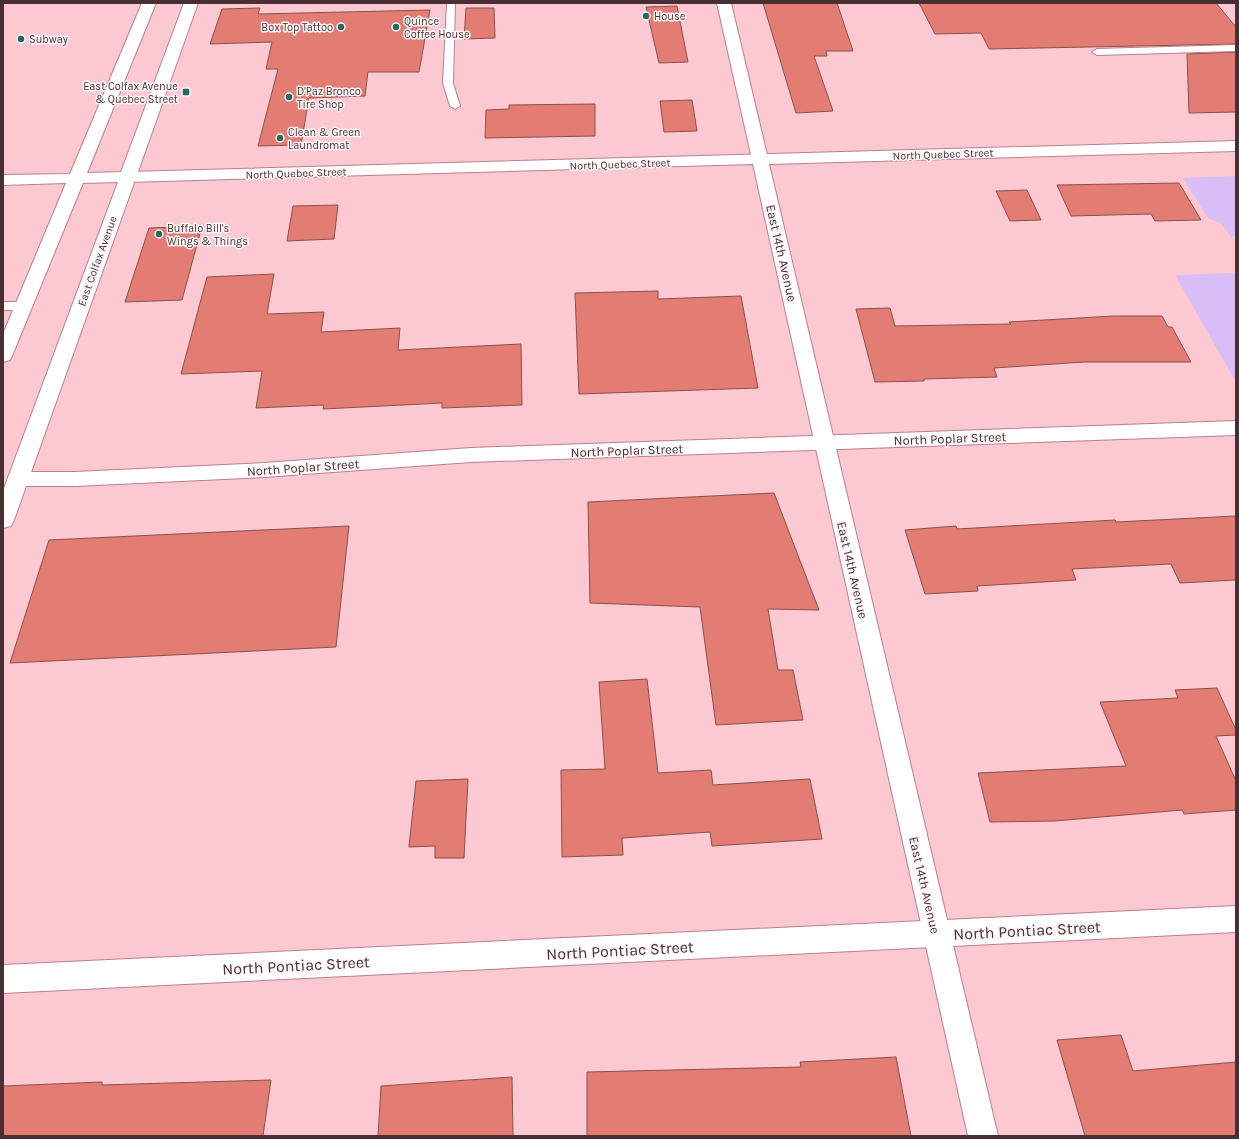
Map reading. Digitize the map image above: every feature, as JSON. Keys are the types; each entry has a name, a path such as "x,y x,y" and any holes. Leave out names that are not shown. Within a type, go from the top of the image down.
{"main road":[{"path":"3,356 149,3"},
{"name":"East Colfax Avenue","path":"3,520 191,3"},
{"name":"East 14th Avenue","path":"724,3 983,1136"},
{"name":"North Quebec Street","path":"3,180 1236,146"},
{"name":"North Poplar Street","path":"18,479 75,479 264,470 471,456 1236,428"},
{"name":"North Pontiac Street","path":"3,979 936,935 1236,919"}],"lane":[{"path":"451,3 448,83 455,106"},
{"path":"1096,52 1236,48"},
{"path":"3,306 24,306"}],"shaded area":[{"path":"1236,176 1236,236 1231,237 1222,224 1208,218 1183,178"},
{"path":"1236,273 1236,382 1175,275"}],"building":[{"path":"763,3 837,3 853,51 826,51 827,56 814,56 833,111 796,113"},
{"path":"919,3 1216,3 1236,27 1236,44 989,49 981,33 935,34"},
{"path":"677,6 688,62 659,63 646,7"},
{"path":"260,8 258,14 430,10 419,72 368,72 365,96 309,98 301,145 258,146 278,69 266,69 272,42 210,44 222,9"},
{"path":"466,8 494,8 495,38 464,39"},
{"path":"1236,52 1236,112 1189,113 1187,54"},
{"path":"692,100 697,131 664,132 660,101"},
{"path":"595,104 595,136 485,138 486,110 509,109 509,105"},
{"path":"1179,183 1201,220 1155,221 1151,214 1071,216 1057,185"},
{"path":"1027,190 1041,220 1010,221 996,191"},
{"path":"338,205 334,239 287,241 293,206"},
{"path":"202,226 182,300 125,302 149,228"},
{"path":"274,274 267,314 324,312 321,332 400,328 398,350 521,344 522,405 442,408 442,403 323,409 324,405 256,408 262,371 181,374 207,277"},
{"path":"658,291 658,299 741,296 758,388 579,394 575,293"},
{"path":"890,308 895,326 1011,324 1009,322 1114,316 1162,316 1168,327 1172,327 1191,362 1084,362 994,368 997,377 875,382 856,309"},
{"path":"774,493 819,610 768,609 778,670 793,670 803,720 716,725 700,607 590,603 588,502"},
{"path":"1236,516 1236,580 1180,583 1171,564 1072,569 1076,580 977,586 978,591 925,594 905,530 956,526 957,529 1115,520 1116,522"},
{"path":"349,526 336,647 10,663 49,540"},
{"path":"647,679 658,773 711,770 713,785 810,779 822,839 712,846 710,832 622,838 623,855 562,857 561,770 605,769 599,682"},
{"path":"1217,688 1236,730 1236,735 1216,736 1236,781 1236,810 1184,814 1182,810 1055,821 990,822 978,773 1126,766 1100,702 1178,698 1175,690"},
{"path":"468,779 464,858 435,858 435,846 409,847 416,781"},
{"path":"1121,1035 1133,1071 1236,1062 1236,1136 1085,1136 1057,1040"},
{"path":"896,1057 911,1136 587,1136 587,1072 801,1067 800,1062"},
{"path":"512,1077 513,1136 378,1136 381,1086"},
{"path":"271,1080 263,1136 3,1136 3,1086 102,1082 102,1085"}],"place":[{"name":"House","path":"646,16"},
{"name":"Box Top Tattoo","path":"341,27"},
{"name":"Quince Coffee House","path":"396,27"},
{"name":"Subway","path":"21,39"},
{"name":"East Colfax Avenue & Quebec Street","path":"186,92"},
{"name":"D'Paz Bronco Tire Shop","path":"289,97"},
{"name":"Clean & Green Laundromat","path":"280,138"},
{"name":"Buffalo Bill's Wings & Things","path":"159,234"}]}
